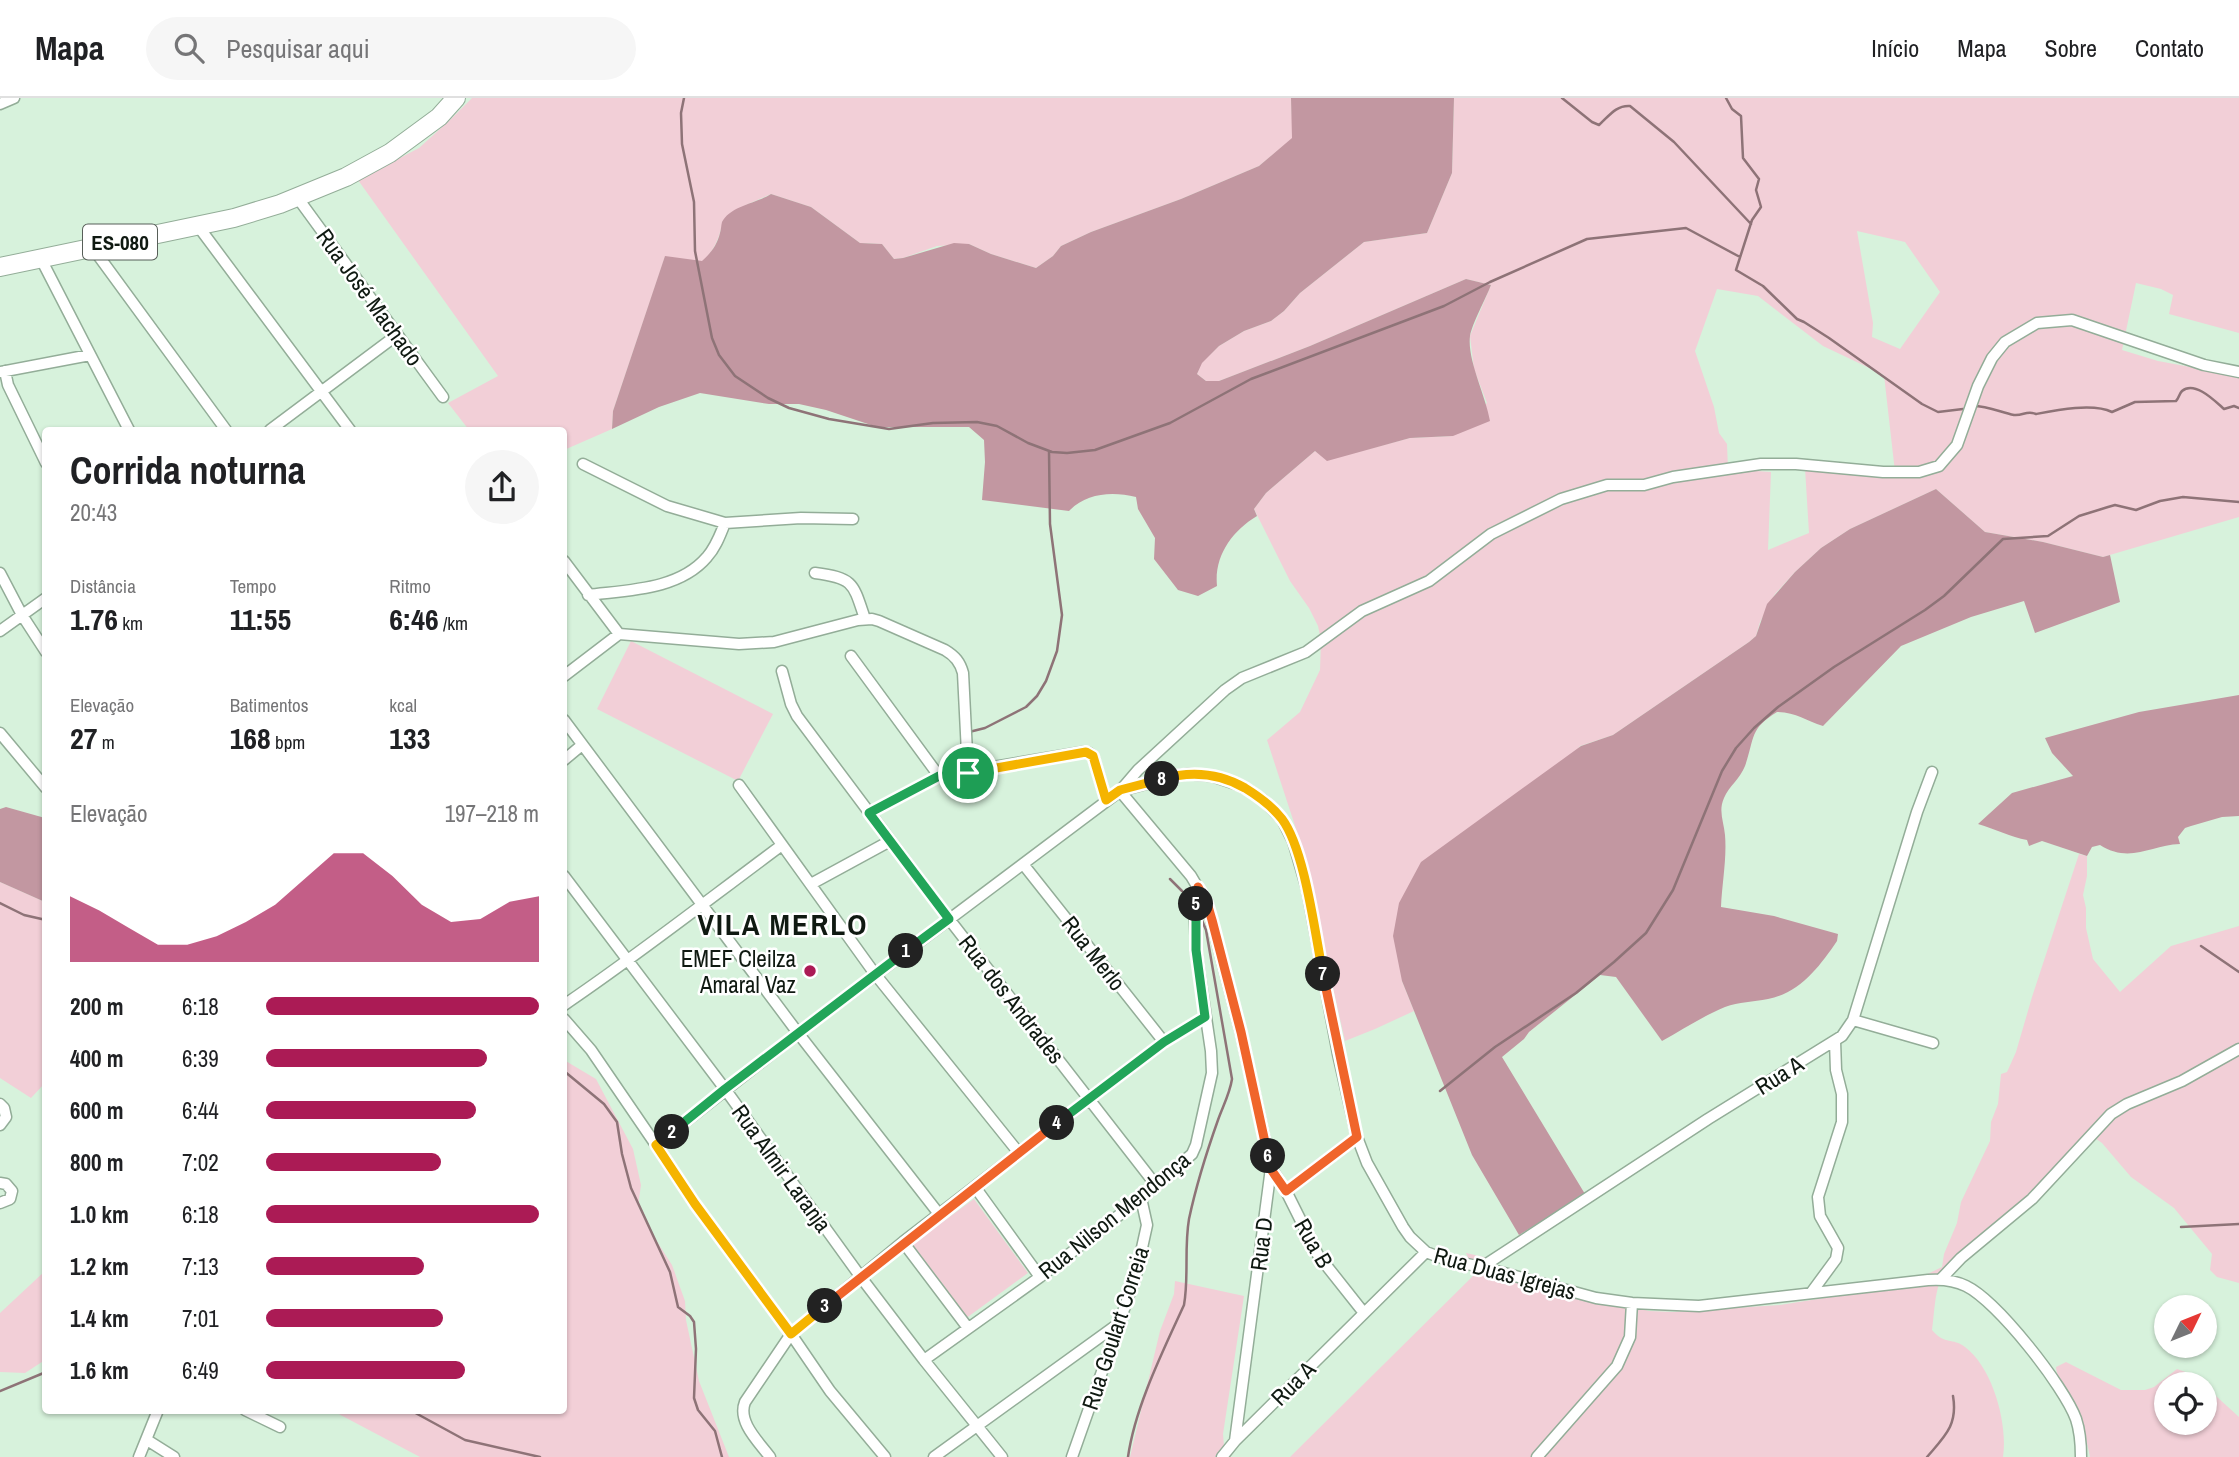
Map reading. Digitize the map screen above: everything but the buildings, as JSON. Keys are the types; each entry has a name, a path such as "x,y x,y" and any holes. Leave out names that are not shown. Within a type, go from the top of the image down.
{"main road":[{"name":"ES-080","path":"0,267 255,213 346,177 390,153 439,117 456,98"}],"street":[{"path":"0,104 14,98"},
{"name":"Rua José Machado","path":"297,197 443,397"},
{"path":"198,226 348,427"},
{"path":"92,247 224,427"},
{"path":"41,259 127,427"},
{"path":"656,1145 798,1032 1120,790 1225,690 1242,678 1306,652 1362,611 1429,581 1491,534 1561,499 1607,485 1644,485 1673,477 1761,464 1796,464 1883,472 1919,472 1938,466 1957,445 1978,386 1992,358 2005,342 2037,323 2072,320 2204,365 2239,372"},
{"path":"274,427 397,335"},
{"path":"42,456 4,389 2,371 90,355"},
{"path":"583,464 667,506 725,523 801,518 853,519"},
{"path":"588,594 645,587 688,574 709,556 725,523"},
{"path":"567,565 619,634"},
{"path":"0,573 42,646"},
{"path":"815,573 839,576 849,583 858,597 865,619"},
{"path":"0,631 42,601"},
{"path":"567,674 619,634 739,643 774,642 872,619 945,650 957,660 963,673 968,773"},
{"path":"851,656 939,776"},
{"name":"Rua dos Andrades","path":"782,671 797,716 949,919 1156,1184"},
{"path":"567,724 798,1032 939,1214"},
{"path":"0,733 42,783"},
{"path":"567,758 582,745"},
{"path":"869,813 939,776 1086,752 1093,756 1106,800"},
{"name":"Rua A","path":"1482,1267 1708,1119 1835,1041 1848,1028 1853,1020 1917,812 1932,772"},
{"name":"Rua Duas Igrejas","path":"1120,790 1175,776 1201,774 1250,791 1282,819 1293,841 1307,889 1338,1054 1357,1137 1367,1163 1402,1227 1426,1252 1447,1260 1596,1298 1632,1303 1699,1306 1941,1279 1966,1286 2000,1313 2060,1389 2077,1421 2081,1457"},
{"path":"739,785 875,974 1018,1153"},
{"name":"Rua D","path":"1120,790 1156,832 1207,903 1241,1032 1270,1168 1235,1441"},
{"path":"811,884 890,841"},
{"path":"567,1003 629,961 782,845"},
{"name":"Rua Merlo","path":"1023,864 1164,1042"},
{"name":"Rua Almir Laranja","path":"567,880 725,1089 860,1276 1002,1457"},
{"name":"Rua Nilson Mendonça","path":"924,1360 1040,1277 1141,1198 1185,1161 1196,1145 1213,1073 1196,950 1198,887"},
{"path":"770,1457 747,1426 742,1412 745,1402 791,1334 860,1276 1018,1153 1164,1042 1205,1017"},
{"path":"1853,1020 1934,1043"},
{"path":"567,1022 591,1049 695,1204 830,1391 885,1457"},
{"path":"1811,1293 1836,1259 1838,1248 1820,1216 1818,1197 1842,1122 1842,1094 1836,1070 1835,1041"},
{"path":"1941,1279 1961,1258 2032,1199 2111,1114 2127,1104 2182,1081 2239,1049"},
{"path":"0,1125 6,1117 2,1106"},
{"path":"1286,1191 1357,1137"},
{"name":"Rua B","path":"1270,1168 1286,1191 1322,1262 1364,1313"},
{"path":"0,1183 10,1186 12,1195 6,1202 0,1203"},
{"path":"975,1187 1040,1277"},
{"name":"Rua Goulart Correia","path":"1072,1457 1136,1275 1147,1230 1141,1198"},
{"path":"903,1242 968,1328"},
{"name":"Rua A","path":"1222,1457 1426,1252"},
{"path":"1537,1457 1617,1366 1630,1337 1632,1303"},
{"path":"934,1457 1118,1324"},
{"path":"139,1457 157,1414"},
{"path":"253,1414 280,1427"},
{"path":"147,1440 174,1457"}],"shaded area":[{"path":"472,98 1291,98 1293,138 1259,166 1181,199 1091,232 1061,246 1053,256 1036,268 969,244 937,246 894,259 882,244 860,243 811,207 771,194 746,205 723,221 716,243 702,262 665,257 613,411 612,429 567,449 567,427 467,427 448,403 498,376 358,180 419,148"},
{"path":"1291,98 1454,98 1452,173 1427,233 1364,242 1300,293 1271,321 1244,331 1219,346 1202,363 1197,374 1206,381 1219,381 1310,346 1466,279 1491,285 1470,336 1471,356 1490,421 1453,436 1410,438 1327,461 1315,451 1266,493 1254,509 1257,516 1240,529 1226,545 1218,565 1217,586 1198,596 1178,590 1154,559 1155,538 1138,509 1136,497 1100,495 1083,500 1069,511 982,500 984,440 969,427 877,427 799,404 769,404 700,393 659,407 612,429 613,411 665,256 702,261 715,245 722,222 737,208 771,194 811,207 860,243 882,244 894,259 954,243 969,244 1036,268 1053,256 1061,246 1091,232 1181,199 1259,166 1292,138"},
{"path":"1454,98 2239,98 2239,333 2169,314 2173,295 2136,283 2122,350 2158,361 2239,376 2239,517 2103,557 2043,542 1985,532 1936,489 1850,529 1821,548 1775,594 1760,622 1756,636 1749,642 1613,735 1580,746 1402,981 1414,1011 1345,1041 1299,838 1267,740 1300,712 1320,670 1321,640 1318,626 1309,608 1290,581 1254,509 1266,493 1315,451 1327,460 1410,438 1453,436 1487,403 1474,369 1470,336 1491,285 1466,279 1310,346 1219,381 1206,381 1197,374 1201,363 1219,346 1244,331 1271,321 1300,293 1364,242 1427,233 1452,173","holes":["1857,231 1905,242 1940,292 1900,349 1872,337 1873,323","1717,289 1758,296 1823,346 1884,375 1895,472 1805,468 1809,533 1768,550 1771,472 1728,469 1727,444 1719,433 1714,407 1695,351"]},
{"path":"1936,489 1985,532 2043,542 2103,557 2110,555 2120,602 2035,633 2024,601 1971,617 1901,646 1823,726 1795,715 1777,712 1757,729 1743,771 1722,803 1725,853 1721,907 1774,916 1838,934 1837,941 1816,969 1790,991 1768,999 1725,1007 1662,1041 1616,977 1600,975 1529,1032 1502,1057 1585,1194 1519,1235 1472,1155 1402,981 1393,936 1399,903 1421,862 1581,746 1613,735 1749,642 1756,636 1767,604 1821,548 1850,529"},
{"path":"631,641 773,714 738,781 597,709"},
{"path":"2239,695 2239,816 2222,817 2185,828 2178,837 2180,844 2131,853 2121,853 2100,845 2092,847 2087,856 2042,841 2029,846 2027,840 1978,824 2012,793 2073,776 2052,753 2045,738 2139,712"},
{"path":"6,807 42,817 42,901 0,882 0,809"},
{"path":"2079,854 2087,856 2083,895 2086,928 2093,959 2120,992 2171,946 2239,926 2239,1283 2217,1277 2210,1270 2212,1254 2174,1208 2131,1177 2102,1143 2089,1134 2042,1185 1942,1275 1937,1289 1932,1330 1941,1338 1965,1347 1975,1356 1991,1382 2001,1413 2003,1457 1290,1457 1475,1274 1466,1253 1488,1258 1518,1279 1649,1311 1673,1312 1780,1305 1862,1292 1915,1280 1942,1267 1961,1202 1990,1141 2001,1074 2007,1072 2016,1052"},
{"path":"0,882 42,901 42,1086 31,1098 0,1078"},
{"path":"567,1062 596,1079 633,1149 641,1185 638,1206 672,1265 685,1301 686,1320 699,1381 729,1457 420,1457 339,1414 567,1414"},
{"path":"974,1199 1028,1273 965,1319 911,1245"},
{"path":"42,1274 42,1362 25,1373 0,1372 0,1313"},
{"path":"1175,1281 1244,1296 1223,1434 1224,1446 1215,1457 1130,1457 1160,1331 1174,1294"},
{"path":"2066,1362 2121,1390 2145,1390 2154,1387 2154,1435 2217,1435 2217,1397 2239,1417 2239,1457 2090,1457 2076,1407 2061,1383 2056,1367"}],"waterway":[{"path":"684,98 681,113 682,144 694,202 695,251 712,338 719,355 735,376 768,398 789,408 829,419 889,429 933,423 977,422 997,426 1028,443 1052,452 1095,450 1170,423 1251,379 1444,306 1490,282 1587,239 1686,228 1740,257"},
{"path":"1562,98 1599,125 1617,109 1630,106 1674,142 1751,224"},
{"path":"1726,98 1732,109 1741,116 1743,158 1759,179 1756,190 1761,207 1752,220 1736,270 1763,286 1797,319 1829,338 1922,404 1938,412 1963,409"},
{"path":"1973,406 2014,415 2085,408 2112,412 2135,402 2176,401 2182,391 2193,388 2205,393 2224,409 2234,406 2239,408"},
{"path":"969,732 985,728 1026,707 1046,681 1057,651 1062,615 1050,524 1049,451"},
{"path":"1440,1091 1495,1047 1576,993 1646,933 1673,890 1722,771 1736,748 1754,728 1778,707 1834,667 1944,596 2003,539 2048,536 2079,516 2115,505 2136,510 2160,501 2183,497 2239,502"},
{"path":"946,771 964,754"},
{"path":"1170,879 1182,891"},
{"path":"0,903 24,915 42,919"},
{"path":"1128,1457 1143,1399 1184,1305 1189,1219 1206,1156 1232,1079 1206,930 1201,918"},
{"path":"2201,946 2239,972"},
{"path":"567,1073 604,1104 617,1122 631,1188 670,1272 678,1307 694,1322 694,1398 698,1410 715,1431 722,1457"},
{"path":"2181,1227 2239,1224"},
{"path":"0,1391 42,1374"},
{"path":"1927,1457 1952,1423 1953,1396"},
{"path":"417,1414 465,1440 540,1457"}],"place":[{"name":"EMEF Cleilza Amaral Vaz","path":"810,971"}],"district":[{"name":"VILA MERLO","path":"783,924"}],"route":[{"path":"1089,752 1093,756 1106,800 1120,790 1175,776 1201,774 1239,785 1273,809 1288,830 1307,889 1338,1054 1357,1137 1286,1191 1270,1168 1241,1032 1209,908 1198,887 1195,910 1196,950 1205,1017 1164,1042 1090,1098 860,1276 791,1334 695,1204 656,1145 725,1089 949,919 869,813 939,776 968,773 1089,752"}]}
